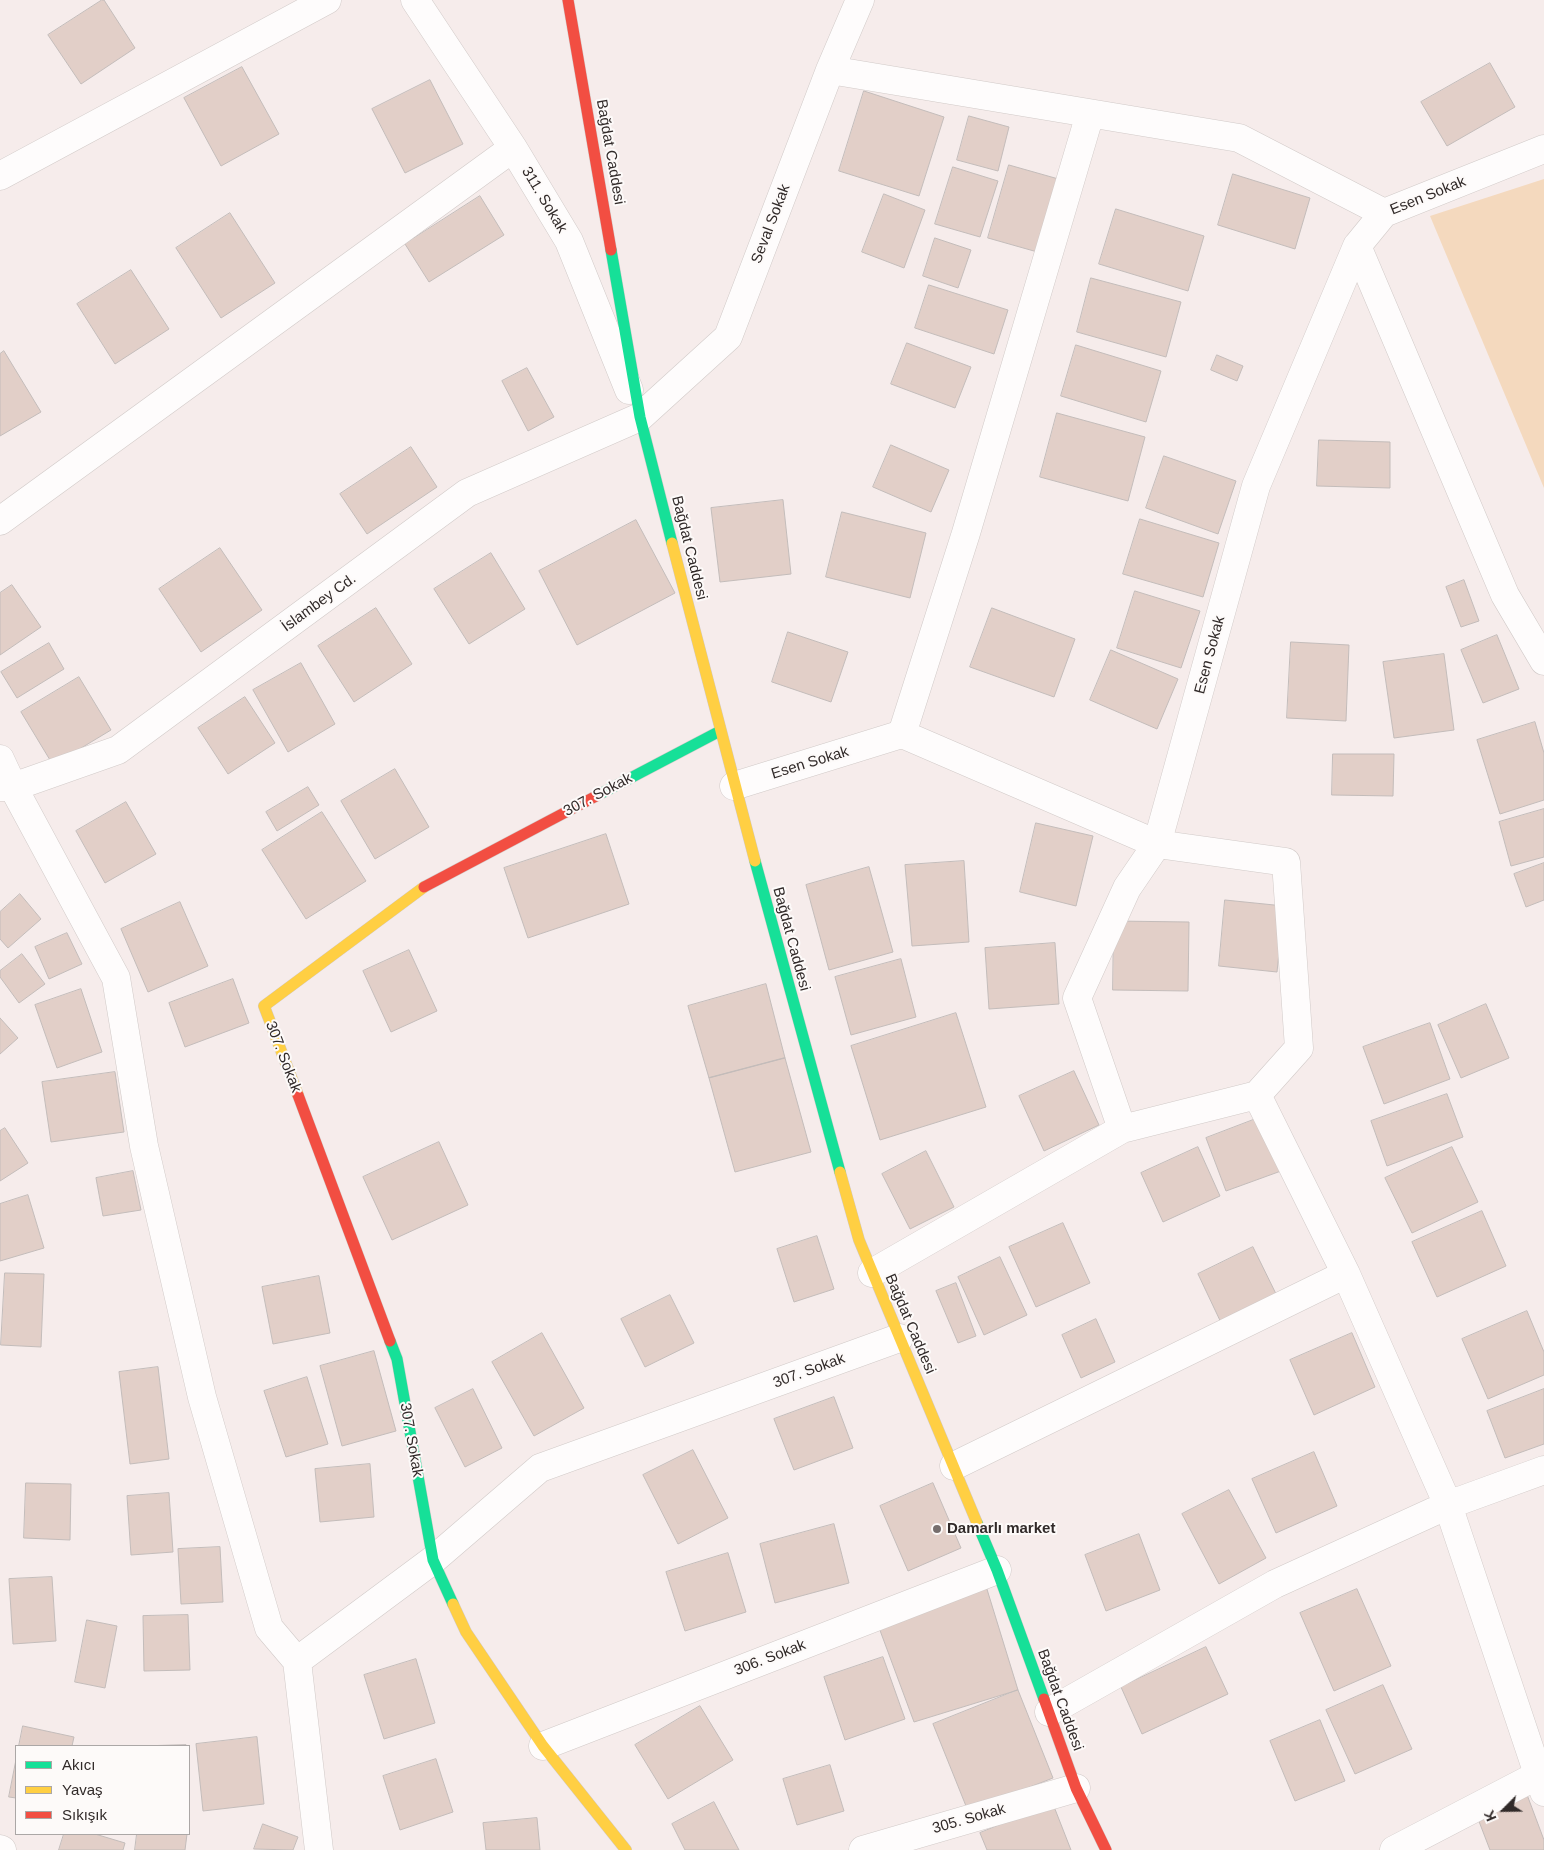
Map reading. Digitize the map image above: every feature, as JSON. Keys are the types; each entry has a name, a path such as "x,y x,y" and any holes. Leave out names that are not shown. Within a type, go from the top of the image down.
{"main road":[{"name":"Bağdat Caddesi","path":"568,0 640,417 734,786 859,1240 997,1570 1076,1788 1106,1850"},
{"name":"307. Sokak","path":"626,1850 543,1746 466,1632 433,1560 397,1359 264,1006 422,888 720,731"}],"street":[{"path":"0,176 327,0"},
{"name":"311. Sokak","path":"415,0 513,148 569,241 640,417"},
{"name":"Seval Sokak","path":"640,417 728,337 830,70 860,0"},
{"path":"830,70 1239,138 1384,213"},
{"path":"872,1273 1122,1128 1257,1095 1300,1048 1286,862 1157,844 902,734 966,533 1090,114"},
{"path":"0,521 513,148"},
{"name":"Esen Sokak","path":"1122,1128 1077,998 1128,888 1157,844 1256,486 1357,246 1384,213 1544,149"},
{"path":"1357,246 1505,595 1544,661"},
{"name":"İslambey Cd.","path":"7,787 118,750 467,493 640,417"},
{"name":"Esen Sokak","path":"734,786 902,734"},
{"path":"0,759 7,787 116,978 144,1146 202,1397 269,1628 297,1661 319,1850"},
{"path":"1257,1095 1346,1274 1448,1504 1541,1783 1394,1850"},
{"path":"954,1466 1346,1274"},
{"name":"307. Sokak","path":"297,1661 433,1560 540,1468 899,1338"},
{"path":"1049,1712 1275,1584 1448,1504 1544,1470"},
{"name":"306. Sokak","path":"543,1746 997,1570"},
{"name":"305. Sokak","path":"863,1850 1076,1788"}],"shaded area":[{"path":"1544,179 1544,488 1430,216"}],"building":[{"path":"104,0 135,48 81,84 48,35"},
{"path":"1490,63 1515,107 1447,146 1421,102"},
{"path":"242,67 279,134 221,166 184,98"},
{"path":"430,80 463,144 405,173 372,109"},
{"path":"864,91 944,117 919,196 839,171"},
{"path":"969,116 1009,127 998,171 957,160"},
{"path":"1009,165 1062,180 1041,253 988,238"},
{"path":"953,167 998,181 980,237 935,224"},
{"path":"1233,174 1310,198 1295,249 1218,225"},
{"path":"884,194 925,210 904,268 862,252"},
{"path":"480,196 504,235 429,282 405,244"},
{"path":"1116,209 1204,236 1188,291 1099,264"},
{"path":"230,213 275,283 221,318 176,248"},
{"path":"935,238 971,250 958,288 923,276"},
{"path":"131,270 169,329 115,364 77,304"},
{"path":"1091,278 1181,302 1166,357 1077,332"},
{"path":"929,285 1008,310 994,354 915,328"},
{"path":"907,343 971,367 955,408 891,384"},
{"path":"1076,345 1161,371 1146,422 1061,396"},
{"path":"4,351 41,412 0,436 0,354"},
{"path":"1217,355 1243,366 1237,381 1211,370"},
{"path":"527,368 554,417 528,431 502,381"},
{"path":"1057,413 1145,437 1128,501 1040,477"},
{"path":"1319,440 1390,442 1390,488 1317,486"},
{"path":"891,445 949,470 931,512 873,487"},
{"path":"411,447 437,487 367,534 340,494"},
{"path":"1164,456 1236,481 1218,534 1146,508"},
{"path":"783,500 791,574 720,582 711,508"},
{"path":"842,512 926,533 910,598 826,577"},
{"path":"1140,519 1219,543 1203,597 1123,574"},
{"path":"636,520 675,593 577,645 539,571"},
{"path":"220,548 262,610 201,652 159,589"},
{"path":"491,553 525,609 469,644 434,589"},
{"path":"1464,580 1479,621 1461,627 1446,587"},
{"path":"12,585 41,627 0,655 0,593"},
{"path":"1135,591 1200,611 1181,668 1117,648"},
{"path":"376,608 412,664 354,702 318,646"},
{"path":"992,608 1075,639 1054,697 970,667"},
{"path":"788,632 848,652 831,702 772,682"},
{"path":"1497,635 1519,689 1483,703 1461,650"},
{"path":"1291,642 1349,645 1346,721 1287,718"},
{"path":"49,643 64,669 17,698 1,672"},
{"path":"1111,650 1178,679 1157,729 1090,700"},
{"path":"1444,654 1454,730 1394,738 1383,662"},
{"path":"301,663 335,724 288,752 253,690"},
{"path":"79,677 111,730 53,765 21,712"},
{"path":"245,697 275,743 228,774 198,728"},
{"path":"1535,722 1544,753 1544,800 1500,814 1477,740"},
{"path":"1333,754 1394,754 1393,796 1332,795"},
{"path":"395,769 429,827 375,859 341,801"},
{"path":"308,787 319,805 277,831 266,812"},
{"path":"126,802 156,854 105,883 76,831"},
{"path":"1544,809 1544,857 1511,866 1499,822"},
{"path":"322,812 366,881 306,919 262,850"},
{"path":"1036,823 1093,836 1076,906 1020,892"},
{"path":"606,834 629,904 528,938 504,868"},
{"path":"964,861 969,942 912,946 905,865"},
{"path":"1544,863 1544,900 1526,907 1514,874"},
{"path":"869,867 893,952 829,970 806,885"},
{"path":"20,894 41,919 8,948 0,939 0,912"},
{"path":"1225,900 1284,906 1277,972 1219,966"},
{"path":"180,902 208,966 148,992 121,929"},
{"path":"1114,921 1189,922 1188,991 1113,990"},
{"path":"67,933 82,964 49,979 35,947"},
{"path":"1055,943 1059,1004 989,1009 985,948"},
{"path":"409,950 437,1011 391,1032 363,971"},
{"path":"22,954 45,984 19,1003 0,977 0,971"},
{"path":"901,959 916,1017 851,1035 835,977"},
{"path":"233,979 249,1023 185,1047 169,1003"},
{"path":"766,984 785,1058 709,1078 688,1006"},
{"path":"81,989 102,1052 57,1068 35,1005"},
{"path":"1486,1004 1509,1058 1461,1078 1438,1025"},
{"path":"956,1013 986,1107 880,1140 851,1046"},
{"path":"0,1018 18,1038 0,1054"},
{"path":"1430,1023 1450,1079 1384,1104 1363,1047"},
{"path":"785,1058 811,1152 735,1172 709,1078"},
{"path":"1074,1071 1099,1125 1044,1151 1019,1096"},
{"path":"115,1072 124,1132 51,1142 42,1082"},
{"path":"1447,1094 1463,1137 1387,1166 1371,1121"},
{"path":"1261,1117 1281,1171 1226,1191 1206,1138"},
{"path":"5,1128 28,1163 0,1181 0,1131"},
{"path":"439,1142 468,1205 392,1240 363,1177"},
{"path":"1198,1147 1220,1196 1163,1222 1141,1173"},
{"path":"1452,1147 1478,1202 1412,1233 1385,1178"},
{"path":"926,1151 954,1207 910,1229 882,1174"},
{"path":"133,1171 141,1210 103,1216 96,1178"},
{"path":"28,1195 44,1248 0,1261 0,1204"},
{"path":"1482,1211 1506,1266 1437,1297 1412,1242"},
{"path":"1063,1223 1090,1283 1036,1307 1009,1247"},
{"path":"817,1236 834,1289 794,1302 777,1249"},
{"path":"1253,1247 1280,1302 1224,1329 1198,1274"},
{"path":"1000,1257 1027,1315 984,1335 958,1277"},
{"path":"5,1273 44,1274 41,1347 1,1345"},
{"path":"319,1276 330,1333 273,1344 262,1287"},
{"path":"956,1283 976,1336 958,1343 936,1291"},
{"path":"670,1295 694,1343 645,1367 621,1319"},
{"path":"1527,1311 1544,1352 1544,1375 1488,1399 1462,1339"},
{"path":"1096,1319 1115,1362 1081,1378 1062,1335"},
{"path":"542,1333 584,1408 534,1436 492,1362"},
{"path":"1352,1333 1375,1387 1314,1415 1290,1360"},
{"path":"374,1351 396,1431 342,1446 320,1366"},
{"path":"158,1367 169,1459 130,1464 119,1372"},
{"path":"307,1377 328,1444 286,1457 264,1391"},
{"path":"473,1389 502,1448 465,1467 435,1408"},
{"path":"1544,1389 1544,1444 1505,1458 1487,1411"},
{"path":"834,1397 853,1448 794,1470 774,1419"},
{"path":"693,1450 728,1518 678,1544 643,1475"},
{"path":"1314,1452 1337,1506 1276,1533 1252,1479"},
{"path":"370,1464 374,1517 320,1522 315,1469"},
{"path":"26,1483 71,1484 70,1540 24,1538"},
{"path":"933,1483 961,1548 908,1571 880,1506"},
{"path":"1229,1490 1266,1558 1219,1584 1182,1514"},
{"path":"169,1493 173,1552 131,1555 127,1496"},
{"path":"834,1524 849,1583 775,1603 760,1544"},
{"path":"1139,1534 1160,1590 1106,1611 1085,1555"},
{"path":"220,1547 223,1602 181,1604 178,1549"},
{"path":"728,1553 746,1612 685,1631 666,1572"},
{"path":"52,1577 56,1641 13,1644 9,1579"},
{"path":"986,1586 1018,1690 914,1722 878,1625"},
{"path":"1357,1589 1391,1666 1334,1691 1300,1613"},
{"path":"188,1615 190,1670 144,1671 143,1616"},
{"path":"87,1620 117,1626 105,1688 75,1682"},
{"path":"1206,1647 1228,1694 1142,1734 1121,1687"},
{"path":"883,1657 905,1719 845,1740 824,1677"},
{"path":"416,1659 435,1723 384,1739 364,1675"},
{"path":"1383,1685 1412,1749 1355,1774 1326,1710"},
{"path":"1018,1690 1053,1778 968,1811 933,1724"},
{"path":"700,1706 733,1760 668,1799 635,1745"},
{"path":"1320,1720 1345,1781 1295,1801 1270,1741"},
{"path":"23,1726 74,1737 72,1745 19,1745"},
{"path":"257,1737 264,1804 203,1811 196,1744"},
{"path":"436,1759 453,1812 400,1830 383,1776"},
{"path":"15,1765 15,1798 9,1797"},
{"path":"830,1765 844,1811 797,1825 783,1779"},
{"path":"1526,1792 1544,1840 1544,1850 1490,1850 1475,1811"},
{"path":"714,1802 739,1850 685,1850 672,1824"},
{"path":"1053,1804 1071,1850 987,1850 980,1833"},
{"path":"537,1818 540,1850 486,1850 483,1823"},
{"path":"263,1824 298,1837 293,1850 254,1849"},
{"path":"64,1835 98,1835 125,1843 123,1850 59,1850"},
{"path":"137,1835 187,1835 185,1850 135,1850"}],"traffic: fast":[{"path":"611,250 640,417 672,543"},
{"path":"600,794 720,731"},
{"path":"755,861 840,1172"},
{"path":"390,1341 397,1359 433,1560 453,1604"},
{"path":"977,1523 997,1570 1044,1699"}],"traffic: slow":[{"path":"672,543 755,861"},
{"path":"298,1095 264,1006 424,887"},
{"path":"840,1172 859,1240 977,1523"},
{"path":"453,1604 466,1632 543,1746 626,1850"}],"traffic: jam":[{"path":"568,0 611,250"},
{"path":"424,887 600,794"},
{"path":"298,1095 390,1341"},
{"path":"1044,1699 1076,1788 1106,1850"}],"place":[{"name":"Damarlı market","path":"937,1529"}]}
